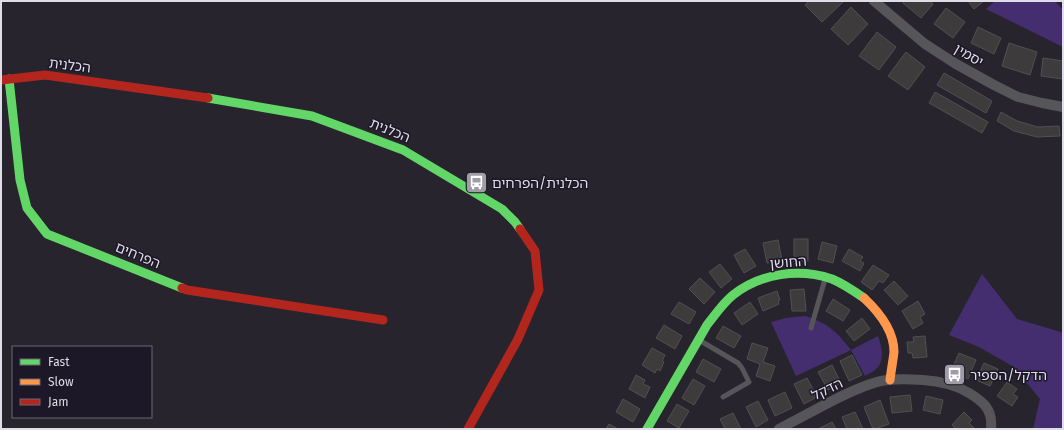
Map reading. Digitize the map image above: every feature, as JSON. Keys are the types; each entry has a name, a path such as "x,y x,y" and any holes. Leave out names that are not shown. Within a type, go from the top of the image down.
{"street":[{"name":"יסמין","path":"874,1 925,44 956,64 1018,97 1063,107"},
{"name":"הכלנית","path":"5,79 44,75 220,100 312,116 403,150 502,209 515,222 535,251 539,290 518,339 468,429"},
{"name":"הפרחים","path":"5,79 20,180 27,208 47,234 188,290 383,320"},
{"name":"החושן","path":"648,429 707,324 722,306 746,286 773,276 802,273 814,274 844,284 858,293 877,310 890,331 893,343 893,357 890,380"},
{"name":"הדקל","path":"779,429 845,395 879,382 905,379 935,381 966,391 984,404 992,420 991,429"}],"lane":[{"path":"811,328 826,277"},
{"path":"698,339 738,363 749,382 723,397"}],"shaded area":[{"path":"995,1 1055,1 1063,10 1063,47 986,9"},
{"path":"982,274 1017,319 1061,332 1063,336 1063,429 1033,429 1040,399 1014,367 979,347 949,335"},
{"path":"805,316 826,325 841,338 851,350 796,376 771,322 786,318"},
{"path":"878,336 882,354 879,366 865,376 851,350"}],"building":[{"path":"809,1 844,1 822,22 805,5"},
{"path":"904,1 929,1 933,4 921,18 903,3"},
{"path":"968,1 984,1 974,9"},
{"path":"851,7 868,24 848,45 831,29"},
{"path":"946,8 965,22 953,38 934,24"},
{"path":"978,27 1001,38 994,54 971,43"},
{"path":"877,32 896,47 879,70 859,56"},
{"path":"1009,43 1037,52 1030,75 1002,66"},
{"path":"906,52 925,67 908,90 888,76"},
{"path":"1043,58 1063,61 1063,79 1041,76"},
{"path":"944,73 992,101 986,113 937,85"},
{"path":"935,92 988,122 982,133 929,103"},
{"path":"1001,112 1017,121 1038,127 1059,126 1060,136 1037,137 1014,131 997,121"},
{"path":"794,239 808,239 808,261 794,261"},
{"path":"778,240 782,260 767,263 763,243"},
{"path":"822,242 837,246 833,263 818,259"},
{"path":"745,249 756,266 744,273 734,255"},
{"path":"849,249 863,257 860,261 864,263 860,271 842,261"},
{"path":"720,264 732,279 721,288 709,272"},
{"path":"873,265 889,275 883,283 879,281 872,290 861,282"},
{"path":"700,278 715,292 704,304 689,289"},
{"path":"894,281 908,296 898,305 884,290"},
{"path":"804,289 806,311 792,311 790,290"},
{"path":"777,291 780,300 778,301 779,304 763,311 758,298"},
{"path":"833,299 850,310 843,321 826,311"},
{"path":"918,301 925,314 920,317 923,323 913,329 902,311"},
{"path":"679,302 696,312 689,324 671,314"},
{"path":"750,302 758,314 742,325 734,313"},
{"path":"862,318 870,329 854,341 846,331"},
{"path":"664,325 682,336 675,349 656,338"},
{"path":"723,326 741,336 734,348 716,338"},
{"path":"925,336 927,357 913,358 912,353 908,353 907,342 914,342 913,337"},
{"path":"752,343 768,348 763,362 775,366 770,381 756,376 760,364 747,359"},
{"path":"652,348 665,355 660,371 657,369 655,373 642,365"},
{"path":"959,353 976,360 968,379 951,371"},
{"path":"852,355 862,375 849,381 840,361"},
{"path":"703,359 721,369 714,382 696,372"},
{"path":"984,363 998,369 990,386 976,380"},
{"path":"832,365 841,383 828,390 818,372"},
{"path":"636,375 645,380 643,384 650,387 645,398 629,389"},
{"path":"807,378 817,397 804,404 794,384"},
{"path":"693,379 705,386 694,405 682,398"},
{"path":"1007,382 1017,389 1013,394 1018,397 1012,406 997,396"},
{"path":"785,392 792,408 775,416 768,400"},
{"path":"910,395 912,411 892,413 890,397"},
{"path":"926,396 943,400 940,414 923,410"},
{"path":"623,399 640,409 633,422 616,412"},
{"path":"880,400 889,424 873,429 864,407"},
{"path":"758,401 768,420 756,427 746,407"},
{"path":"677,404 689,411 679,428 667,421"},
{"path":"855,412 863,429 847,429 842,417"},
{"path":"964,412 972,420 969,423 975,429 956,429 952,425"},
{"path":"733,413 741,429 725,429 720,419"},
{"path":"832,422 836,429 818,429"},
{"path":"609,424 618,429 606,429"}],"traffic: fast":[{"path":"9,79 20,180 27,208 47,234 182,288"},
{"path":"208,98 312,116 403,150 502,209 520,229"},
{"path":"647,429 707,325 719,309 733,295 744,288 768,277 794,273 807,274 832,279 845,285 864,298"}],"traffic: slow":[{"path":"864,298 885,322 891,336 894,352 890,380"}],"traffic: jam":[{"path":"1,80 45,75 208,98"},
{"path":"468,429 518,339 539,290 535,251 520,229"},
{"path":"182,288 383,320"}],"place":[{"name":"הכלנית/הפרחים","path":"477,183"},
{"name":"הדקל/הספיר","path":"954,375"}]}
